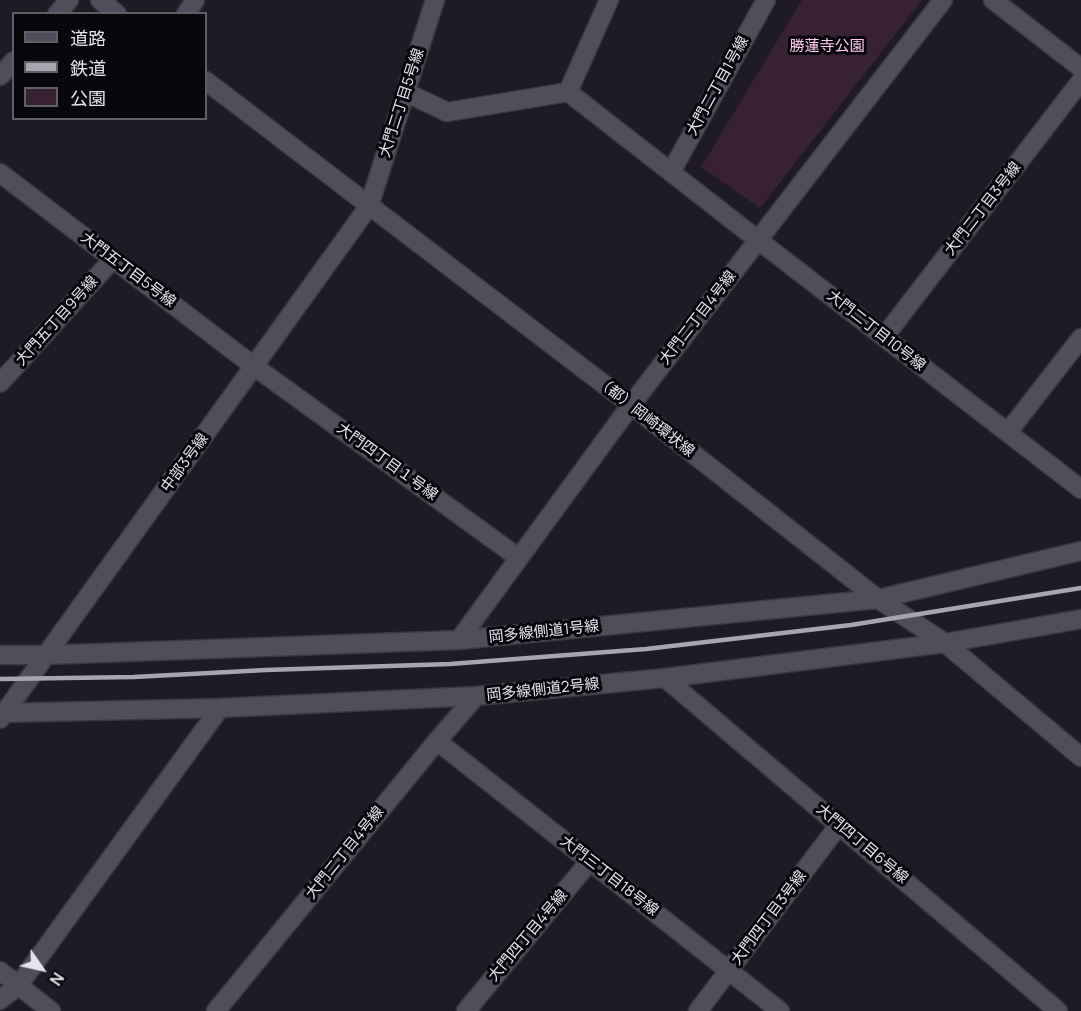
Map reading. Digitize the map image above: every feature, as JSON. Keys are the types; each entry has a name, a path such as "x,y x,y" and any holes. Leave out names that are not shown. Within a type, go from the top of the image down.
{"street":[{"path":"59,12 69,0"},
{"path":"100,0 115,12"},
{"name":"大門二丁目5号線","path":"369,206 435,0"},
{"path":"405,92 447,112 568,92 609,0"},
{"name":"大門二丁目1号線","path":"671,172 766,0"},
{"name":"大門二丁目4号線","path":"459,640 631,405 943,0"},
{"path":"993,0 1081,68"},
{"path":"0,76 12,63"},
{"name":"大門二丁目3号線","path":"884,337 1081,81"},
{"name":"（都）岡崎環状線","path":"207,82 631,405 878,599 945,643 1081,757"},
{"name":"大門二丁目10号線","path":"568,92 1081,489"},
{"name":"大門五丁目5号線","path":"0,173 255,367"},
{"name":"中部3号線","path":"2,715 369,206"},
{"name":"大門五丁目9号線","path":"0,382 113,259"},
{"path":"1008,432 1081,338"},
{"name":"大門四丁目１号線","path":"255,367 519,558"},
{"name":"岡多線側道1号線","path":"0,655 459,640 878,599 1081,551"},
{"name":"岡多線側道2号線","path":"2,715 476,696 665,678 945,643 1081,619"},
{"name":"大門四丁目6号線","path":"665,678 1058,1011"},
{"name":"大門二丁目4号線","path":"216,1011 476,696"},
{"path":"0,1000 18,986 220,708"},
{"name":"大門三丁目18号線","path":"437,741 780,1011"},
{"name":"大門四丁目3号線","path":"698,1011 839,825"},
{"name":"大門四丁目4号線","path":"466,1011 590,861"},
{"path":"0,971 51,1011"}],"green space":[{"name":"勝蓮寺公園","path":"802,0 922,0 760,208 701,167"}],"railway":[{"path":"0,679 134,677 450,664 646,649 851,625 1081,588"}]}
